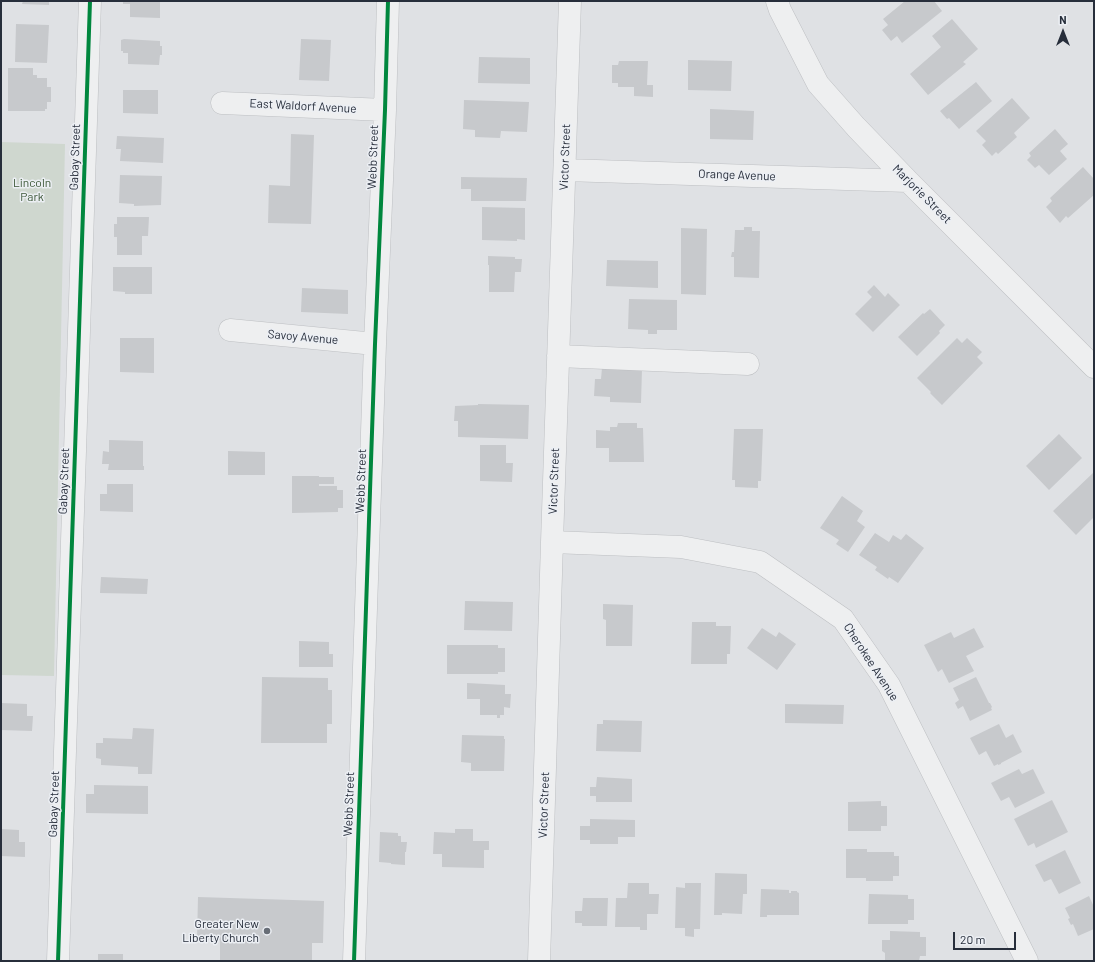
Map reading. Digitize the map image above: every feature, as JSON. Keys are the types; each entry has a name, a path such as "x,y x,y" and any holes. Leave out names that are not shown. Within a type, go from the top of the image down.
{"street":[{"name":"Gabay Street","path":"58,961 90,1"},
{"name":"Webb Street","path":"354,961 388,1"},
{"name":"Victor Street","path":"539,961 570,1"},
{"name":"Marjorie Street","path":"777,1 780,10 818,84 856,127 908,181 1094,367"},
{"name":"East Waldorf Avenue","path":"222,103 384,110"},
{"name":"Orange Avenue","path":"565,170 908,181"},
{"name":"Savoy Avenue","path":"230,330 375,344"},
{"path":"558,356 748,364"},
{"name":"Cherokee Avenue","path":"552,542 681,546 760,562 843,620 889,685 1027,961"}],"green space":[{"name":"Lincoln Park","path":"1,142 65,144 54,676 1,675"}],"building":[{"path":"23,1 49,1 49,5 22,4"},
{"path":"123,1 160,1 160,18 130,17 130,4 123,4"},
{"path":"905,1 934,1 942,11 902,43 897,36 891,41 882,30 888,25 883,19"},
{"path":"952,19 978,49 963,62 966,64 928,95 910,74 941,47 932,36"},
{"path":"16,24 49,25 47,63 15,62"},
{"path":"301,39 331,40 329,81 299,80"},
{"path":"121,40 160,41 160,46 162,46 162,55 160,55 159,65 128,64 128,53 123,53 123,51 121,51"},
{"path":"479,57 530,58 530,84 478,83"},
{"path":"688,60 732,61 731,91 688,90"},
{"path":"619,61 648,61 647,85 653,85 653,97 634,96 634,87 618,87 618,83 612,83 612,65 618,65"},
{"path":"8,68 33,68 33,75 37,75 37,78 47,78 47,87 51,87 51,102 47,102 47,109 45,109 45,111 8,111"},
{"path":"976,82 992,101 959,129 940,111"},
{"path":"123,90 158,90 158,114 123,113"},
{"path":"1012,98 1030,118 1014,133 1017,137 998,154 996,152 992,156 982,145 986,141 976,131"},
{"path":"464,100 529,102 527,132 501,131 500,138 475,137 475,130 463,129"},
{"path":"710,109 754,111 753,140 710,139"},
{"path":"1055,129 1068,144 1060,151 1067,159 1049,175 1039,165 1035,168 1027,160 1031,156 1029,153"},
{"path":"291,134 314,135 311,224 268,223 269,185 290,186"},
{"path":"117,136 164,138 163,163 120,161 121,149 116,149"},
{"path":"1083,167 1094,179 1094,195 1068,218 1066,216 1060,223 1046,207 1052,201 1050,198"},
{"path":"120,175 162,176 161,205 134,206 134,204 119,203"},
{"path":"461,177 527,178 526,201 471,201 471,189 461,189"},
{"path":"482,207 525,208 525,240 482,240"},
{"path":"117,217 149,217 148,236 142,236 142,255 117,255 117,237 114,237 114,224 117,224"},
{"path":"744,227 752,227 752,231 760,231 759,278 734,277 734,257 731,257 732,252 734,252 735,230 744,230"},
{"path":"681,228 707,229 706,295 681,294"},
{"path":"488,256 515,257 515,259 522,259 521,272 515,272 514,292 489,292"},
{"path":"607,260 658,261 658,288 606,286"},
{"path":"113,267 152,267 152,294 125,294 125,292 113,291"},
{"path":"874,285 885,297 888,293 900,305 873,332 855,314 872,297 867,292"},
{"path":"302,288 348,290 348,314 301,312"},
{"path":"629,299 677,300 677,330 657,330 657,334 648,334 648,330 628,329"},
{"path":"930,309 945,325 939,331 940,333 917,356 898,337 923,313 924,314"},
{"path":"120,338 154,338 154,373 120,372"},
{"path":"957,338 962,343 967,338 982,352 977,357 983,363 942,405 917,378"},
{"path":"602,368 642,369 641,403 610,402 610,397 594,396 595,379 601,379"},
{"path":"478,404 529,405 528,439 458,437 458,421 454,421 455,406"},
{"path":"618,423 637,423 637,428 643,428 644,462 609,462 609,448 596,448 596,430 610,431 610,427 617,427"},
{"path":"734,429 763,429 761,481 758,481 758,488 735,487 735,480 732,480"},
{"path":"1059,434 1082,458 1049,490 1026,466"},
{"path":"109,440 143,441 144,470 108,470 109,464 102,464 103,451 109,452"},
{"path":"480,445 506,445 506,463 513,463 512,482 480,481"},
{"path":"228,451 265,452 265,475 228,475"},
{"path":"1094,472 1094,517 1076,535 1053,511"},
{"path":"292,476 334,477 334,484 319,484 319,486 337,486 337,490 343,490 343,508 338,508 338,512 292,513"},
{"path":"107,484 133,484 133,512 100,511 100,494 107,494"},
{"path":"842,496 863,511 857,521 865,527 848,552 836,544 839,540 820,528"},
{"path":"875,533 889,542 893,535 901,540 906,534 924,548 898,583 889,577 888,579 875,570 877,567 859,555"},
{"path":"101,577 148,579 147,594 100,593"},
{"path":"465,601 513,602 512,631 464,630"},
{"path":"603,604 633,605 632,646 606,646 606,620 603,619"},
{"path":"692,622 716,622 716,626 731,626 730,654 727,654 727,664 691,664"},
{"path":"762,628 776,637 779,632 796,644 777,670 747,648"},
{"path":"974,628 984,647 966,656 974,671 949,683 942,669 938,672 924,645 951,632 954,638"},
{"path":"299,641 329,642 329,654 333,654 333,667 299,667"},
{"path":"447,645 498,645 498,648 505,648 505,672 498,672 498,674 447,674"},
{"path":"262,677 328,678 328,690 332,690 332,724 327,724 327,743 261,743"},
{"path":"976,677 992,707 992,710 970,721 963,706 958,709 955,703 959,700 953,688"},
{"path":"467,683 505,685 505,694 511,694 510,708 504,707 504,715 500,715 500,718 497,718 497,715 480,715 480,699 467,699"},
{"path":"1,703 27,704 27,716 33,716 32,731 1,730"},
{"path":"785,704 844,705 843,724 785,723"},
{"path":"603,720 642,721 641,752 596,751 597,724 603,724"},
{"path":"999,724 1006,738 1013,734 1022,752 1001,764 994,766 986,751 979,755 970,738"},
{"path":"133,728 154,729 152,774 138,774 138,767 101,765 101,759 96,758 96,743 103,743 103,738 132,739"},
{"path":"462,735 504,736 504,771 471,771 471,763 461,762"},
{"path":"1019,769 1022,774 1033,769 1045,793 1015,808 1009,797 1001,801 991,783"},
{"path":"597,777 632,779 632,802 596,802 596,796 590,796 590,787 596,787"},
{"path":"94,785 148,786 148,814 86,813 86,794 94,794"},
{"path":"1052,800 1068,832 1036,848 1034,843 1028,846 1014,819"},
{"path":"881,801 881,806 887,806 887,826 881,826 881,831 848,831 848,802"},
{"path":"590,819 635,820 635,837 618,837 618,844 590,844 590,840 580,840 580,826 590,826"},
{"path":"1,829 19,830 19,842 25,842 25,857 1,856"},
{"path":"455,829 473,829 473,841 489,841 489,850 484,850 484,868 442,867 442,854 433,854 434,832 455,833"},
{"path":"380,832 398,833 398,836 401,836 401,842 407,842 405,865 379,862"},
{"path":"846,849 867,849 867,852 894,852 894,856 899,856 899,876 893,876 893,881 866,881 866,878 846,878"},
{"path":"1065,850 1081,883 1059,894 1051,879 1044,882 1035,865"},
{"path":"715,873 747,874 747,894 743,894 742,914 722,913 722,915 714,915"},
{"path":"628,883 649,883 649,894 659,894 658,914 647,914 647,930 640,930 640,927 615,927 616,898 627,898"},
{"path":"685,883 701,883 700,929 694,929 694,937 685,936 685,928 675,928 676,887 685,888"},
{"path":"761,889 789,890 789,893 791,893 791,891 797,891 799,893 799,915 767,915 767,917 760,917"},
{"path":"869,894 908,895 908,899 914,899 914,920 908,920 908,924 868,924"},
{"path":"1089,896 1094,907 1094,929 1078,936 1073,924 1071,925 1068,919 1070,918 1065,908"},
{"path":"198,897 324,901 323,943 312,943 312,961 220,961 220,940 197,939"},
{"path":"583,898 608,898 607,926 582,926 582,923 575,923 575,911 582,911"},
{"path":"890,931 920,932 920,937 926,937 926,956 920,956 919,961 885,961 885,953 882,951 882,940 890,940"},
{"path":"98,954 123,954 123,961 98,961"}],"cycle path":[{"path":"58,961 90,1"},
{"path":"354,961 388,1"}],"place":[{"name":"Greater New Liberty Church","path":"267,931"}]}
